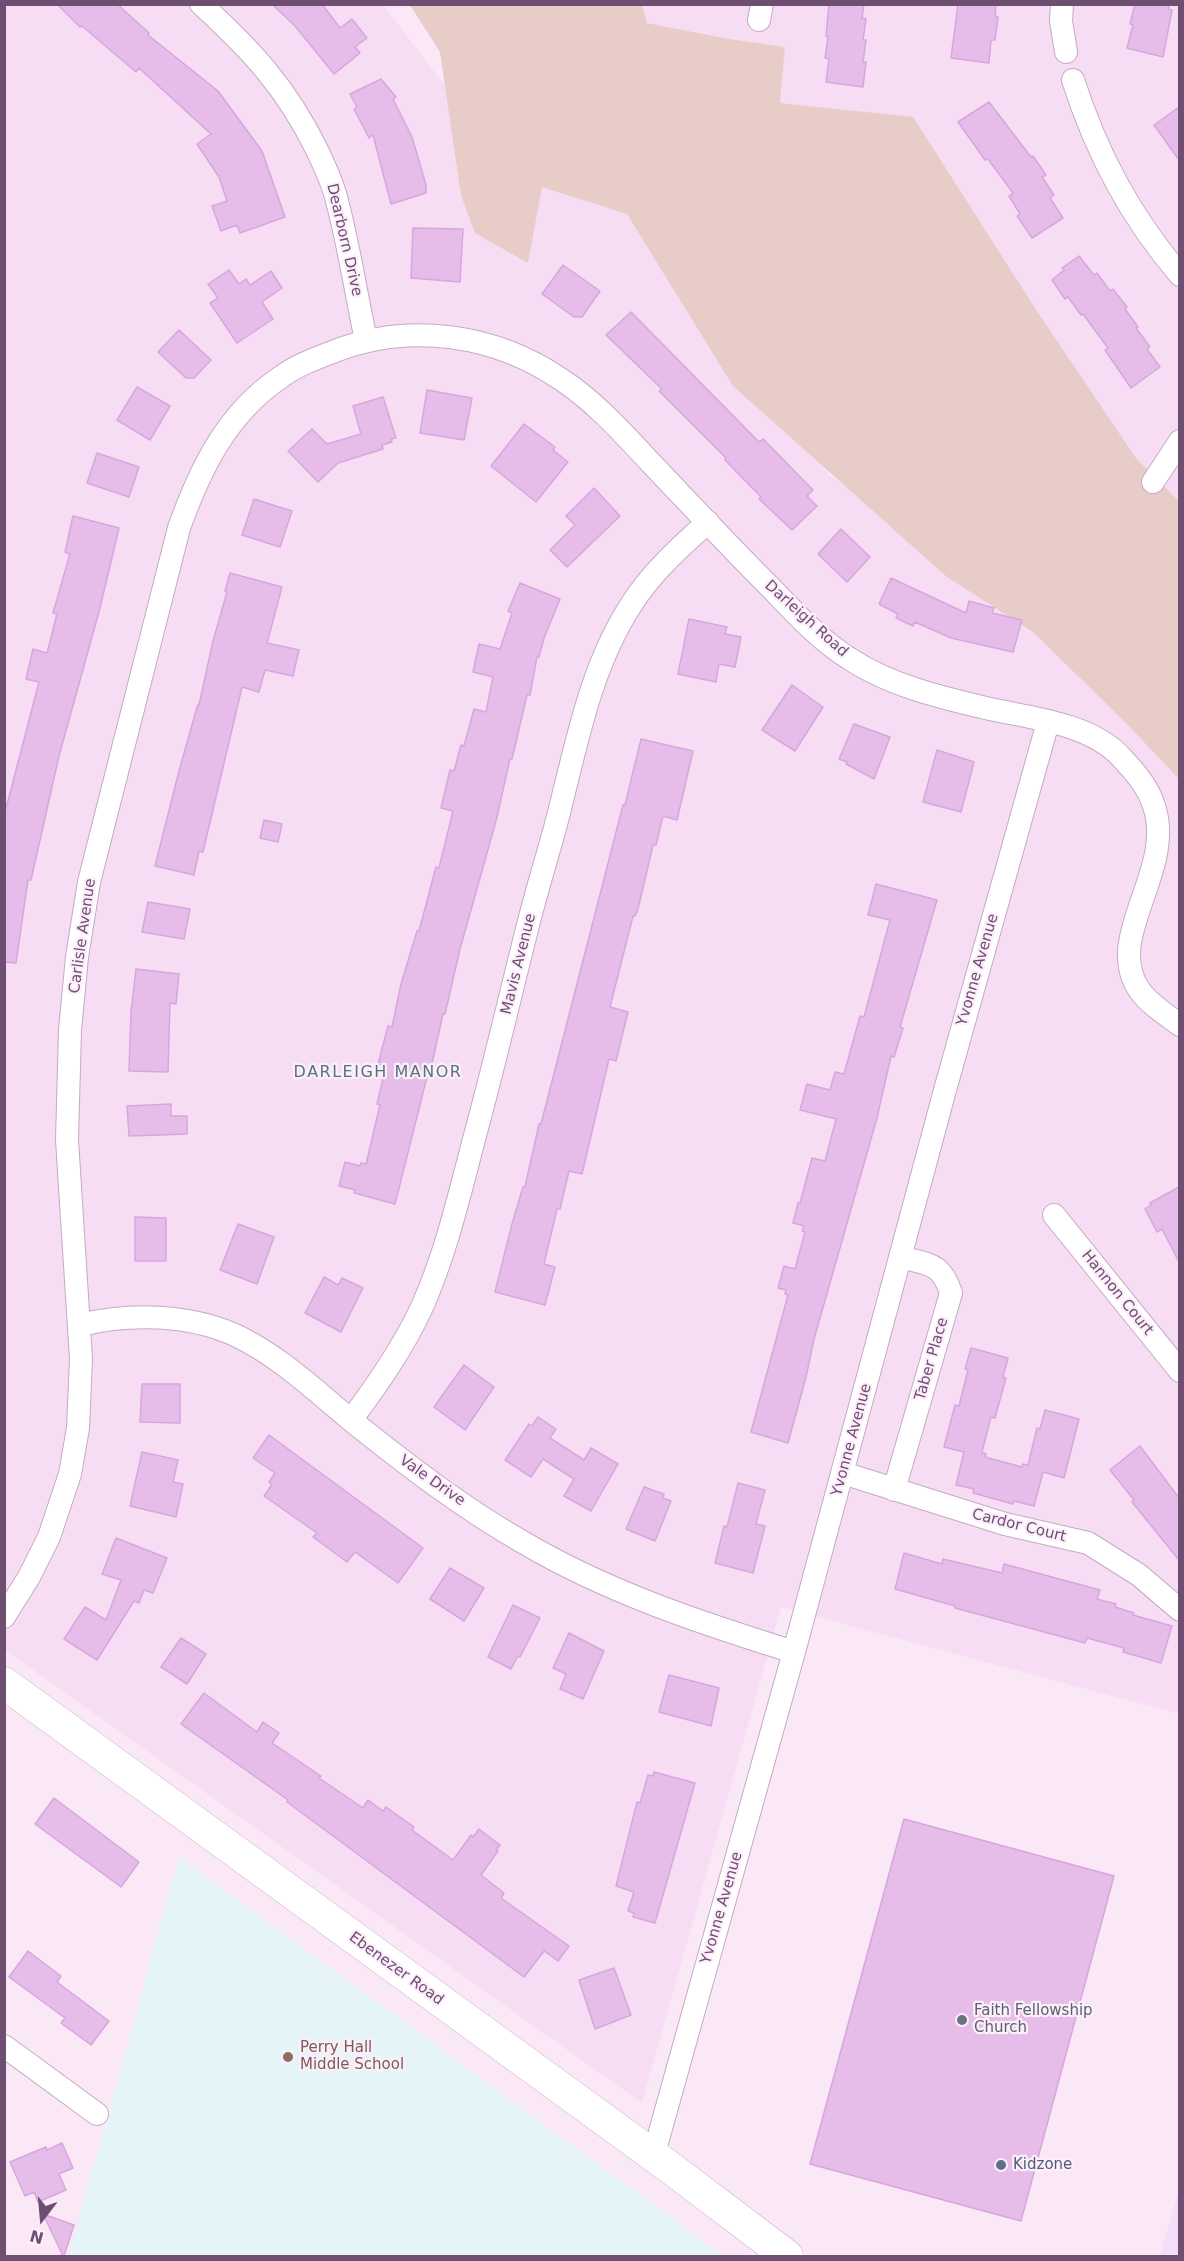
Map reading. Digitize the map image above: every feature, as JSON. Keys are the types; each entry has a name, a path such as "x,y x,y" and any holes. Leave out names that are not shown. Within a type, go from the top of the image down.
{"street":[{"name":"Dearborn Drive","path":"201,4 243,43 272,76 295,108 318,153 337,200 366,340"},
{"path":"1062,4 1061,21 1066,52"},
{"path":"1073,80 1088,125 1119,190 1156,247 1179,275"},
{"name":"Darleigh Road","path":"366,340 425,333 502,350 538,365 564,381 612,423 803,621 852,660 887,677 945,698 1048,722 1088,734 1105,742 1138,776 1153,802 1158,818 1158,849 1128,946 1129,969 1141,993 1179,1025"},
{"name":"Carlisle Avenue","path":"4,1617 29,1577 49,1537 70,1474 78,1428 81,1392 80,1325 67,1140 69,1050 77,957 89,882 179,528 194,486 207,459 226,429 257,397 280,377 303,364 366,340"},
{"path":"1153,482 1179,441"},
{"name":"Mavis Avenue","path":"351,1420 384,1376 407,1337 434,1276 503,1032 525,936 585,712 609,644 632,602 647,583 672,554 708,522"},
{"name":"Yvonne Avenue","path":"653,2157 794,1652 945,1090 1048,722"},
{"name":"Hannon Court","path":"1054,1215 1179,1371"},
{"name":"Taber Place","path":"894,1490 951,1293 945,1275 933,1266 901,1257"},
{"name":"Vale Drive","path":"80,1325 104,1319 146,1318 188,1321 236,1336 258,1348 405,1463 524,1543 584,1576 671,1612 794,1652"},
{"name":"Cardor Court","path":"843,1473 1005,1524 1088,1543 1139,1575 1179,1610"},
{"name":"Ebenezer Road","path":"4,1683 788,2256"},
{"path":"6,2051 97,2114"}],"shaded area":[{"path":"5,5 383,5 467,114 627,214 829,475 1061,624 1179,772 1179,1714 781,1607 642,2103 5,1650"},
{"path":"410,5 642,5 647,23 785,47 780,103 913,117 1037,311 1136,458 1179,501 1179,779 1126,723 1033,632 947,577 733,386 627,214 542,187 528,263 475,233 461,195 440,52"},
{"path":"642,5 1179,5 1179,501 1136,458 1037,311 913,118 780,103 785,47 647,23"},
{"name":"Perry Hall Middle School","path":"179,1857 723,2256 69,2256"},
{"path":"1179,2189 1179,2256 1160,2256"}],"building":[{"path":"57,4 117,4 149,33 148,35 218,91 262,151 285,217 240,233 237,225 221,231 212,206 227,201 219,177 197,144 211,134 139,68 136,72 82,26 80,27"},
{"path":"272,4 322,4 340,28 352,19 367,38 355,47 360,53 334,74 295,26"},
{"path":"829,4 864,4 862,18 866,19 863,40 866,40 863,62 866,62 863,87 826,82 829,59 825,58"},
{"path":"958,4 996,4 995,16 998,17 995,40 991,40 989,63 951,58"},
{"path":"1135,4 1170,4 1168,9 1172,10 1163,57 1127,48"},
{"path":"381,79 396,97 393,99 412,137 426,185 426,193 391,204 373,135 369,138 354,109 357,107 350,94"},
{"path":"989,102 1046,175 1042,177 1054,195 1050,198 1063,218 1032,238 1017,216 1020,214 1009,196 1013,193 988,159 985,160 958,122"},
{"path":"1179,107 1179,160 1154,125"},
{"path":"413,228 463,229 460,282 411,278"},
{"path":"1079,256 1094,275 1097,273 1110,291 1113,289 1127,307 1125,309 1150,347 1147,349 1160,367 1131,388 1105,350 1108,348 1083,314 1081,315 1068,297 1065,299 1052,280 1064,270 1062,268"},
{"path":"563,265 600,291 582,317 574,317 542,294"},
{"path":"229,270 239,284 246,279 250,285 271,271 282,288 262,302 273,319 237,343 210,303 218,298 208,284"},
{"path":"631,312 759,442 763,439 813,490 807,496 817,506 792,530 759,499 761,497 725,460 726,458 659,391 662,389 606,335"},
{"path":"179,330 211,360 194,378 186,378 158,352"},
{"path":"137,387 170,406 150,440 117,420"},
{"path":"427,390 472,398 464,440 420,433"},
{"path":"383,397 396,438 382,445 383,449 338,463 318,482 288,451 312,429 327,444 361,434 353,406"},
{"path":"524,424 555,447 553,450 568,462 536,502 491,466"},
{"path":"97,453 139,467 129,497 87,483"},
{"path":"594,488 620,516 567,567 550,550 575,525 566,516"},
{"path":"254,499 292,511 280,547 242,535"},
{"path":"73,516 119,528 100,608 59,756 31,880 28,880 16,963 4,962 4,816 39,682 26,679 33,649 47,653 57,614 53,613 70,554 65,552"},
{"path":"841,529 870,557 847,582 818,554"},
{"path":"230,573 282,587 267,643 299,650 293,676 265,670 259,692 242,687 203,852 199,851 194,875 155,866 179,771 199,705"},
{"path":"891,578 966,613 969,601 994,608 992,613 1022,620 1013,652 951,638 915,622 913,626 896,618 898,614 879,604"},
{"path":"520,583 560,599 539,657 537,657 530,695 527,695 512,759 510,759 496,821 460,949 395,1204 354,1193 355,1190 339,1186 345,1162 360,1166 361,1163 366,1164 380,1105 377,1104 386,1066 378,1064 388,1026 392,1027 401,984 417,931 419,931 436,867 439,868 453,811 441,808 450,770 454,771 461,745 464,746 474,709 486,712 493,677 473,672 479,644 500,649 512,613 508,611"},
{"path":"689,619 727,627 725,634 741,637 735,667 719,664 716,682 678,674"},
{"path":"792,685 823,707 795,751 762,730"},
{"path":"854,724 890,737 874,779 839,759"},
{"path":"641,739 693,751 677,820 663,816 656,845 653,845 638,909 633,916 610,1007 628,1012 616,1061 609,1059 582,1174 569,1171 560,1209 557,1209 544,1264 555,1267 545,1305 495,1292 512,1224 523,1187 525,1187 539,1124 541,1124"},
{"path":"937,750 974,762 961,812 923,802"},
{"path":"264,820 282,824 278,842 260,838"},
{"path":"876,884 937,900 900,1027 903,1028 894,1057 891,1056 877,1118 814,1339 788,1443 751,1432 788,1295 785,1294 786,1290 778,1288 784,1266 795,1269 805,1232 802,1231 804,1226 793,1223 798,1203 800,1203 812,1158 825,1161 836,1119 800,1110 807,1084 830,1090 835,1072 844,1074 860,1016 864,1017 890,920 868,915"},
{"path":"148,902 190,909 184,939 142,932"},
{"path":"136,969 179,974 176,1004 170,1003 168,1072 129,1071 131,1012"},
{"path":"171,1104 171,1116 187,1116 187,1134 129,1136 127,1106"},
{"path":"1179,1187 1179,1262 1162,1229 1157,1232 1145,1209 1151,1205 1150,1203"},
{"path":"135,1217 166,1218 166,1261 135,1261"},
{"path":"238,1224 274,1237 257,1284 220,1270"},
{"path":"324,1277 338,1285 342,1278 363,1288 341,1332 305,1313"},
{"path":"971,1348 1008,1358 1003,1377 1006,1378 995,1418 991,1417 982,1452 986,1454 985,1457 1022,1467 1023,1464 1028,1465 1037,1428 1040,1429 1045,1410 1079,1419 1064,1478 1043,1472 1034,1506 1014,1501 1013,1504 973,1493 974,1489 956,1485 964,1452 944,1447 955,1405 959,1406"},
{"path":"464,1365 494,1387 465,1430 434,1407"},
{"path":"142,1384 180,1384 180,1423 140,1422"},
{"path":"538,1417 556,1429 550,1438 584,1460 591,1448 618,1464 591,1511 564,1496 574,1479 543,1459 531,1477 505,1460 529,1424 532,1426"},
{"path":"269,1435 423,1548 398,1583 355,1552 347,1562 313,1537 317,1533 264,1496 272,1485 269,1482 275,1473 253,1458"},
{"path":"1140,1446 1179,1498 1179,1560 1132,1502 1134,1500 1110,1470"},
{"path":"142,1452 178,1460 173,1482 183,1484 176,1517 130,1506"},
{"path":"738,1483 765,1490 756,1524 765,1526 753,1573 715,1563"},
{"path":"644,1487 664,1494 663,1498 671,1501 655,1541 626,1529"},
{"path":"116,1538 167,1558 153,1593 144,1590 139,1603 134,1601 97,1660 64,1639 85,1607 106,1620 121,1580 102,1574"},
{"path":"904,1553 942,1564 943,1559 1002,1573 1004,1564 1100,1590 1097,1599 1116,1604 1115,1607 1134,1613 1133,1615 1172,1626 1161,1663 1123,1652 1124,1648 1087,1638 1085,1643 955,1608 955,1606 895,1589"},
{"path":"450,1568 484,1588 464,1621 430,1599"},
{"path":"513,1605 540,1618 520,1657 518,1656 511,1669 488,1657"},
{"path":"569,1633 604,1651 583,1699 560,1689 566,1674 553,1668"},
{"path":"181,1638 206,1654 187,1684 161,1667"},
{"path":"669,1675 719,1688 711,1726 659,1712"},
{"path":"204,1693 257,1732 263,1722 279,1733 272,1743 321,1776 319,1778 363,1808 368,1800 383,1811 386,1807 414,1827 412,1830 453,1860 471,1835 473,1837 479,1829 500,1845 481,1875 504,1893 501,1898 569,1946 558,1961 544,1951 524,1977 287,1802 288,1800 181,1724"},
{"path":"654,1772 695,1783 655,1923 633,1917 634,1913 628,1911 634,1892 616,1886 637,1802 640,1803 648,1775 653,1776"},
{"path":"54,1798 139,1862 121,1887 35,1824"},
{"name":"Faith Fellowship Church","path":"904,1819 1114,1876 1021,2221 810,2164"},
{"path":"28,1951 61,1976 57,1982 109,2021 91,2045 61,2023 65,2018 9,1977"},
{"path":"614,1968 631,2015 595,2029 579,1980"},
{"path":"62,2143 73,2168 59,2174 66,2190 38,2202 34,2192 25,2196 10,2162"},
{"path":"43,2214 74,2225 64,2256 63,2256"}],"place":[{"name":"Faith Fellowship Church","path":"962,2020"},
{"name":"Perry Hall Middle School","path":"288,2057"},
{"name":"Kidzone","path":"1001,2165"}],"district":[{"name":"DARLEIGH MANOR","path":"378,1073"}]}
